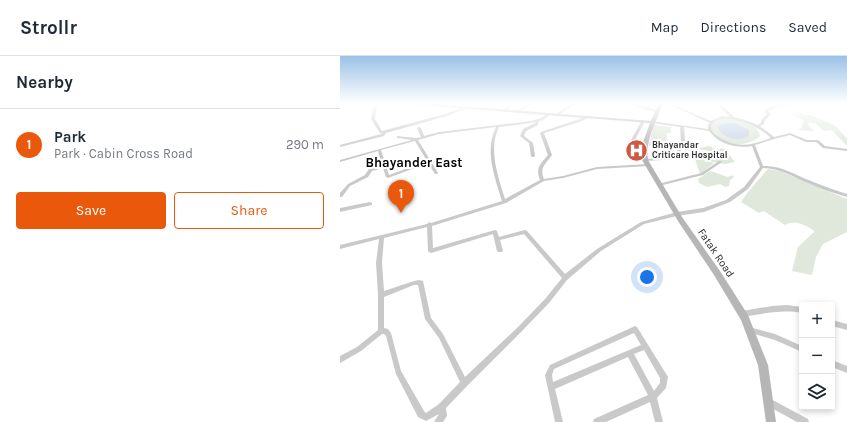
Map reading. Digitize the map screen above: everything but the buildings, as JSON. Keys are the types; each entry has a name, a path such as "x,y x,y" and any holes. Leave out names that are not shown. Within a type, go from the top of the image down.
{"main road":[{"path":"630,120 652,122 644,154 646,163"},
{"name":"Fatak Road","path":"646,163 677,214 742,314 763,365 771,422"}],"street":[{"path":"374,120 381,132 384,132"},
{"path":"340,146 383,135 384,132 427,120"},
{"path":"340,161 380,151 439,133 537,120"},
{"path":"533,156 531,143 522,136 524,130 536,124 538,120"},
{"path":"542,180 540,170 550,155 542,133 582,120"},
{"path":"707,120 711,122 717,120"},
{"path":"744,120 758,126 773,138"},
{"path":"758,126 765,120"},
{"path":"633,140 643,121"},
{"path":"652,122 709,130 713,135 739,146 753,145 790,134 807,141 817,141 824,147 847,150"},
{"path":"709,130 709,125 711,122"},
{"path":"498,126 494,133 494,162 504,202"},
{"path":"340,247 382,238 504,202 542,180 597,168 628,166 678,158 680,144 683,141 682,126"},
{"path":"419,128 423,137"},
{"path":"398,137 416,139"},
{"path":"416,139 436,173"},
{"path":"753,145 762,167"},
{"path":"380,151 388,177 429,161"},
{"path":"659,184 702,174 720,162"},
{"path":"340,196 342,191 349,185 367,176 370,170 384,166"},
{"path":"762,167 776,167 788,171 808,181 847,196"},
{"path":"340,360 359,349 381,331 386,331 389,335 398,372 421,414 426,417 434,414 442,408 464,383 526,322 565,278 599,250 643,223 677,214 704,210 728,201 746,188 762,167"},
{"path":"340,210 370,204"},
{"path":"429,224 431,251 495,232 500,251"},
{"path":"497,239 525,232 565,278"},
{"path":"381,331 380,263 382,238"},
{"path":"381,295 414,283 421,283 428,319 441,336 464,383"},
{"path":"742,314 780,308 792,307 799,309"},
{"path":"835,324 847,327"},
{"path":"559,422 548,374 552,367 635,329 664,377 662,385 653,397 598,422"},
{"path":"749,330 775,337 799,348"},
{"path":"551,387 645,346"},
{"path":"630,353 653,397 660,422"},
{"path":"835,364 847,370"},
{"path":"768,402 805,422"},
{"path":"438,422 443,416 442,408"}],"shaded area":[{"path":"716,120 745,121 755,127 760,136 755,140 743,144 731,143 719,138 712,132 710,126"},
{"path":"803,120 822,120 834,125 847,138 847,146 832,130 824,131 815,123 809,122 807,124 814,131 797,130 802,128"},
{"path":"653,125 671,127 671,133 667,133 666,148 649,146"},
{"path":"710,146 716,150 723,148 735,162 725,164 707,161 713,157 706,150 701,150 699,148"},
{"path":"697,150 705,151 711,157 704,161 714,163 700,174 693,153"},
{"path":"768,169 780,171 847,199 847,232 823,244 816,257 812,275 792,271 798,247 814,232 813,230 796,223 789,223 785,225 764,211 759,213 741,202 750,189"},
{"path":"710,171 728,177 732,175 734,177 730,180 729,186 725,187 720,184 707,187 699,183 698,179"}],"water":[{"path":"734,123 749,130 749,136 741,139 728,137 720,132 718,128 723,124"}],"place":[{"name":"Bhayandar Criticare Hospital","path":"637,150"},
{"name":"Park","path":"401,213"}],"district":[{"name":"Bhayander East","path":"414,162"}]}
